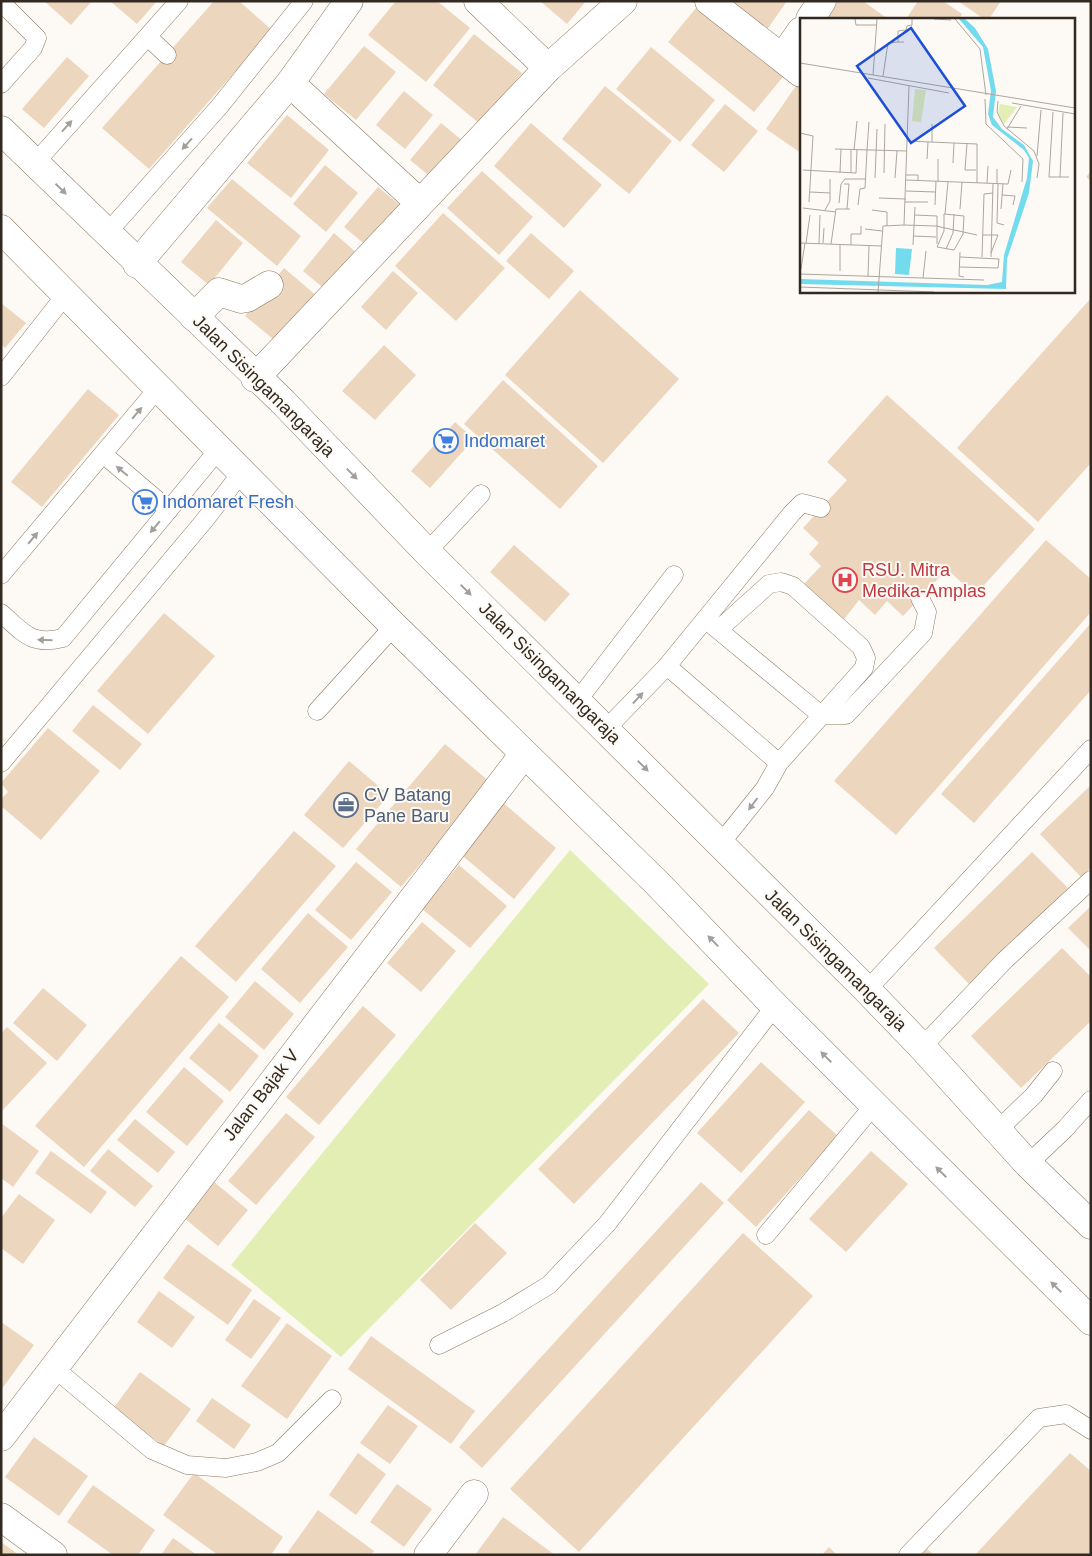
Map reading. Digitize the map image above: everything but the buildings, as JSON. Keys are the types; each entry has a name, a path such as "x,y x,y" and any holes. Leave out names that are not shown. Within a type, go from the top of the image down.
{"main road":[{"path":"137,264 290,83 350,1"},
{"path":"478,1 548,68"},
{"path":"255,378 548,68 623,1"},
{"path":"709,1 791,66 800,34"},
{"path":"811,18 822,1"},
{"path":"290,83 420,203"},
{"name":"Jalan Sisingamangaraja","path":"1,130 255,378 282,401 427,552 578,700 922,1047 1028,1164 1091,1225"},
{"path":"1,229 67,293 394,626 657,883 774,1006 1091,1321"},
{"path":"194,317 220,291 241,299 247,298 269,285"},
{"name":"Jalan Bajak V","path":"1,1437 524,754"},
{"path":"428,1555 474,1494"},
{"path":"1,1517 53,1555"}],"lane":[{"path":"35,163 179,1"},
{"path":"107,234 215,103 304,1"},
{"path":"1,6 6,7 36,38 33,48 1,84"},
{"path":"148,37 166,54"},
{"path":"1,377 67,293"},
{"path":"1,575 159,387"},
{"path":"1,613 29,638 46,642 63,638 219,449"},
{"path":"103,454 169,510"},
{"path":"1,763 204,521 242,472"},
{"path":"427,552 482,494"},
{"path":"712,625 802,503 821,508"},
{"path":"578,700 674,575"},
{"path":"606,729 667,666 712,625 769,584 781,582 793,586 861,647 866,658 864,668 779,763 765,788 721,843"},
{"path":"712,625 821,715 846,715 923,634 927,612 920,598"},
{"path":"317,711 394,626"},
{"path":"667,666 779,763"},
{"path":"866,990 1091,749"},
{"path":"922,1047 1004,960 1091,880"},
{"path":"439,1345 503,1313 550,1285 607,1224 774,1006"},
{"path":"998,1130 1034,1095 1053,1071"},
{"path":"1028,1164 1065,1129 1091,1100"},
{"path":"766,1236 874,1105"},
{"path":"54,1368 152,1450 188,1465 226,1468 258,1462 278,1452 332,1399"},
{"path":"908,1555 1038,1418 1066,1414 1091,1430"}],"green space":[{"path":"570,850 709,984 341,1357 231,1265"}],"place":[{"name":"Indomaret","path":"446,441"},
{"name":"Indomaret Fresh","path":"145,502"},
{"name":"RSU. Mitra Medika-Amplas","path":"845,580"},
{"name":"CV Batang Pane Baru","path":"346,805"}]}
